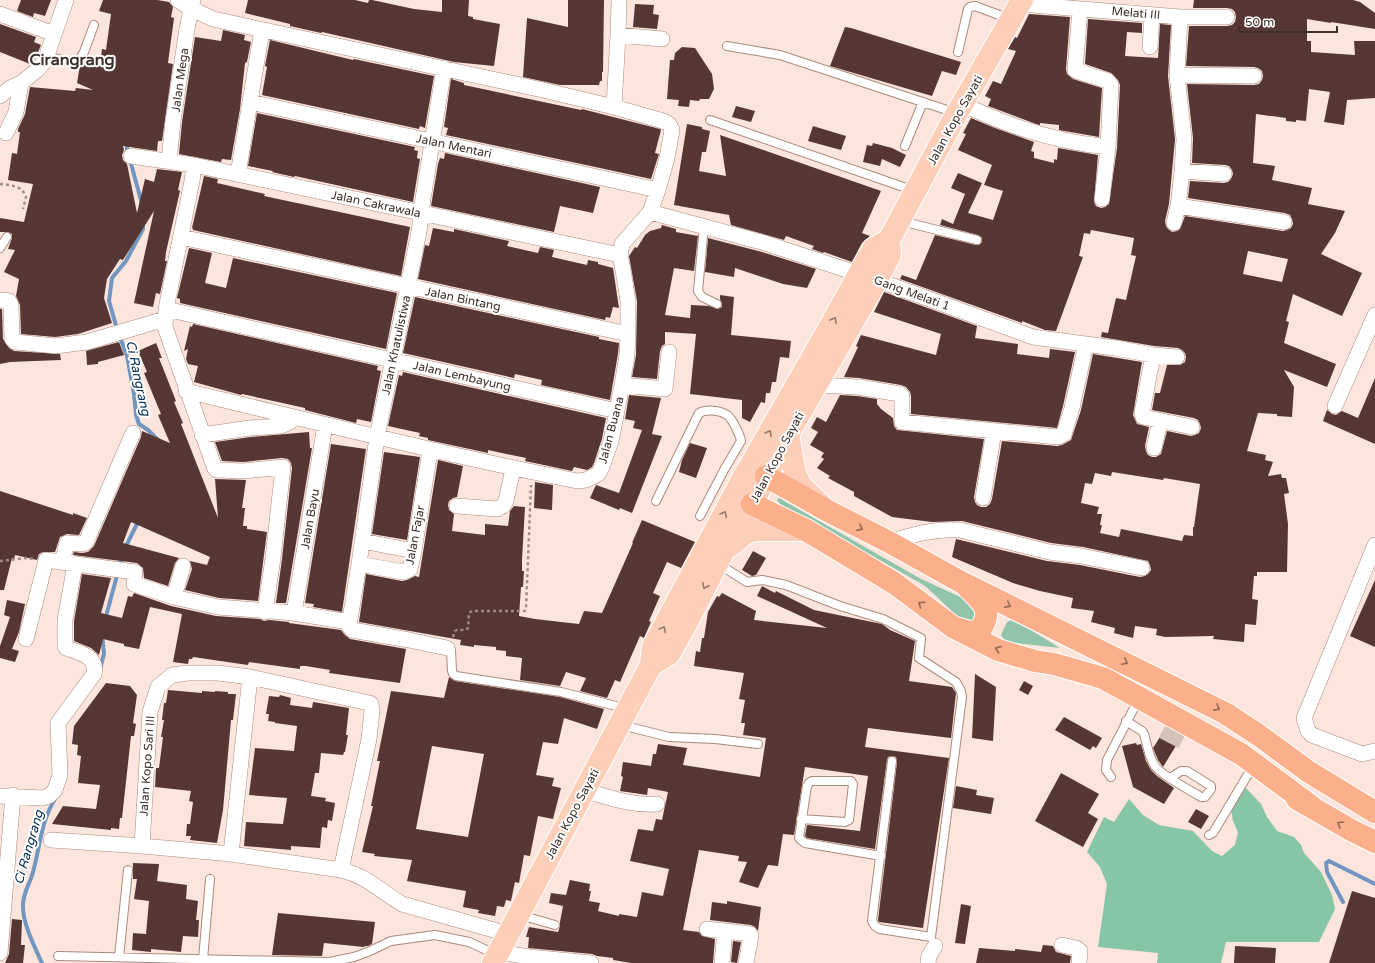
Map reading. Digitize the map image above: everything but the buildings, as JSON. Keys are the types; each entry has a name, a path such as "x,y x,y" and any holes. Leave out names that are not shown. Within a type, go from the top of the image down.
{"highway":[{"path":"742,480 826,510 889,542 961,582 1225,712 1309,772 1375,812"},
{"path":"742,480 806,530 894,584 953,627 998,650 1035,660 1068,660 1104,668 1222,733 1277,773 1311,806"},
{"path":"953,627 970,632 980,630 985,624 987,617 986,607 961,582"},
{"path":"1035,660 1130,716 1164,728"},
{"path":"1189,741 1250,771 1351,830 1375,842"}],"main road":[{"name":"Jalan Kopo Sayati","path":"499,951 651,665 653,647 742,480 868,277 890,255 889,240 960,109 1018,8"},
{"name":"Jalan Kopo Sayati","path":"651,665 669,654 720,558 742,480 788,434 816,385 868,277"},
{"path":"788,434 795,474 801,486 826,510"},
{"path":"720,558 739,537 747,532 758,530 806,530"}],"street":[{"path":"0,96 10,88 21,83 41,66 48,57 54,34 66,0"},
{"path":"178,0 192,4 213,19 543,90 614,107 663,121 671,128 671,135 658,190 650,212 622,244 620,255"},
{"path":"614,107 619,0"},
{"name":"Jalan Mega","path":"170,161 173,121 192,4"},
{"name":"Melati III","path":"1018,8 1080,9 1180,17 1227,17"},
{"path":"1080,9 1075,70 1108,81 1111,84 1108,148 1102,199"},
{"path":"0,14 54,34"},
{"path":"1150,47 1152,15"},
{"path":"1174,223 1178,206 1184,139 1176,76 1180,17"},
{"path":"187,30 213,19"},
{"path":"238,174 262,30"},
{"path":"618,35 662,39"},
{"name":"Jalan Khatulistiwa","path":"349,622 359,564 377,437 419,232 444,68"},
{"path":"1176,76 1254,76"},
{"path":"6,133 16,112 21,83"},
{"name":"Jalan Mentari","path":"250,102 658,190"},
{"path":"960,109 1066,142 1108,148"},
{"name":"Jalan Cakrawala","path":"131,156 194,165 620,255"},
{"path":"194,165 166,314 166,334 216,470 243,471 283,467 273,558 264,612"},
{"path":"1182,171 1224,174"},
{"path":"1178,206 1284,222"},
{"name":"Gang Melati 1","path":"650,212 765,243 868,277 1033,337 1115,348 1153,355 1178,357"},
{"name":"Jalan Bintang","path":"181,237 628,334"},
{"name":"Jalan Buana","path":"186,391 430,450 577,481 586,480 598,474 611,441 627,356 628,301 620,255"},
{"path":"0,300 9,302 11,305 12,341 55,346 65,346 106,337 126,331 166,314"},
{"name":"Jalan Lembayung","path":"166,314 393,360 617,411"},
{"path":"1334,406 1375,315"},
{"path":"816,385 836,385 897,393 902,396 902,422 944,431 994,431 1058,437 1063,435 1072,408 1086,344"},
{"path":"622,385 665,389 669,352"},
{"path":"1153,355 1142,413 1144,418 1192,427"},
{"path":"202,435 250,428 281,426 290,422 293,417"},
{"path":"1154,448 1160,421"},
{"name":"Jalan Bayu","path":"294,613 326,425"},
{"path":"983,498 994,431"},
{"path":"0,953 6,795 43,798 49,796 55,790 60,775 58,723 94,674 95,668 91,659 66,648 65,646 65,620 69,563 67,543 83,544 86,542 132,433"},
{"name":"Jalan Fajar","path":"359,564 403,572 410,569 430,450"},
{"path":"457,506 497,509 504,506 513,468"},
{"path":"889,542 921,533 947,529 960,530 1048,552 1081,556 1142,568"},
{"path":"362,541 414,551"},
{"path":"1375,545 1304,718 1308,731 1312,735 1362,754 1375,751"},
{"path":"26,639 46,560 135,572 134,584 174,597 218,607 264,612 294,613 349,622 349,627 352,630 449,649"},
{"path":"174,597 183,566"},
{"name":"Jalan Kopo Sari III","path":"142,846 150,712 158,687 172,674 218,673 250,677"},
{"path":"231,854 250,677 371,704 372,711 369,739 341,870"},
{"path":"584,790 622,801 657,804"},
{"path":"50,840 231,854 341,870 354,873 369,880 402,904 499,951 529,957 591,963"},
{"path":"707,930 750,934 751,936 746,963"},
{"path":"725,931 725,963"},
{"path":"1062,945 1078,949 1080,951 1079,963"},
{"path":"928,963 929,956 935,946"}],"lane":[{"path":"958,52 968,9 970,7 1018,8"},
{"path":"48,57 72,62 79,60 84,52 94,25"},
{"path":"727,46 780,55 923,102 960,109"},
{"path":"905,146 923,102"},
{"path":"710,120 915,192"},
{"path":"900,221 977,240"},
{"path":"704,226 698,291 702,297 717,304"},
{"path":"0,248 7,237"},
{"path":"656,501 699,413 709,410 725,413 728,415 741,437 742,480 700,516"},
{"path":"720,558 747,582 762,580 786,585 840,606 883,619 921,638 919,658 956,682 962,697 931,937 880,928 873,924 872,919 892,761"},
{"path":"449,649 452,671 456,676 561,692 669,737 722,739 758,744"},
{"path":"1112,777 1106,770 1107,760 1130,716 1144,734 1150,758 1155,766 1170,778 1201,797 1205,797 1211,789 1211,786 1187,772 1181,771 1170,778"},
{"path":"1209,835 1213,833 1250,771"},
{"path":"801,819 844,822 849,820 852,782 848,780 812,781 808,783 806,786 801,819 799,836 802,842 881,856"},
{"path":"119,957 128,870"},
{"path":"203,959 210,879"},
{"path":"519,915 555,925"},
{"path":"58,956 329,962 354,957 391,941 435,935 469,942 499,951"}],"path":[{"path":"0,184 15,186 23,190 26,198 23,209"},
{"path":"449,649 455,631 466,630 468,628 470,614 472,611 525,611 526,609 531,472"},
{"path":"0,561 27,558 46,560"}],"green space":[{"path":"779,498 921,579 976,604 977,620 964,622 922,584 780,504 777,500"},
{"path":"1013,619 1060,648 1006,642 1001,635 1007,622"},
{"path":"1246,788 1261,804 1267,817 1277,831 1294,837 1301,845 1304,853 1321,872 1332,895 1335,909 1319,942 1226,942 1221,963 1157,963 1158,953 1098,947 1107,884 1100,867 1087,852 1104,817 1114,822 1129,799 1143,815 1159,825 1193,831 1212,851 1222,856 1235,845 1238,832 1233,821 1231,810 1235,789"}],"waterway":[{"name":"Ci Rangrang","path":"127,143 127,149 142,204"},
{"name":"Ci Rangrang","path":"143,224 143,229 126,261 112,278 109,301 127,356 136,415 139,424 157,439"},
{"name":"Ci Rangrang","path":"125,548 139,520"},
{"name":"Ci Rangrang","path":"105,620 122,557"},
{"name":"Ci Rangrang","path":"100,669 104,654 102,634"},
{"name":"Ci Rangrang","path":"42,963 27,927 23,912 23,900 33,872 44,825 50,807 55,799"},
{"path":"1343,902 1327,872 1326,863 1329,861 1375,884"}],"tunnel":[{"path":"1164,728 1189,741"}],"district":[{"name":"Cirangrang","path":"72,59"}]}
